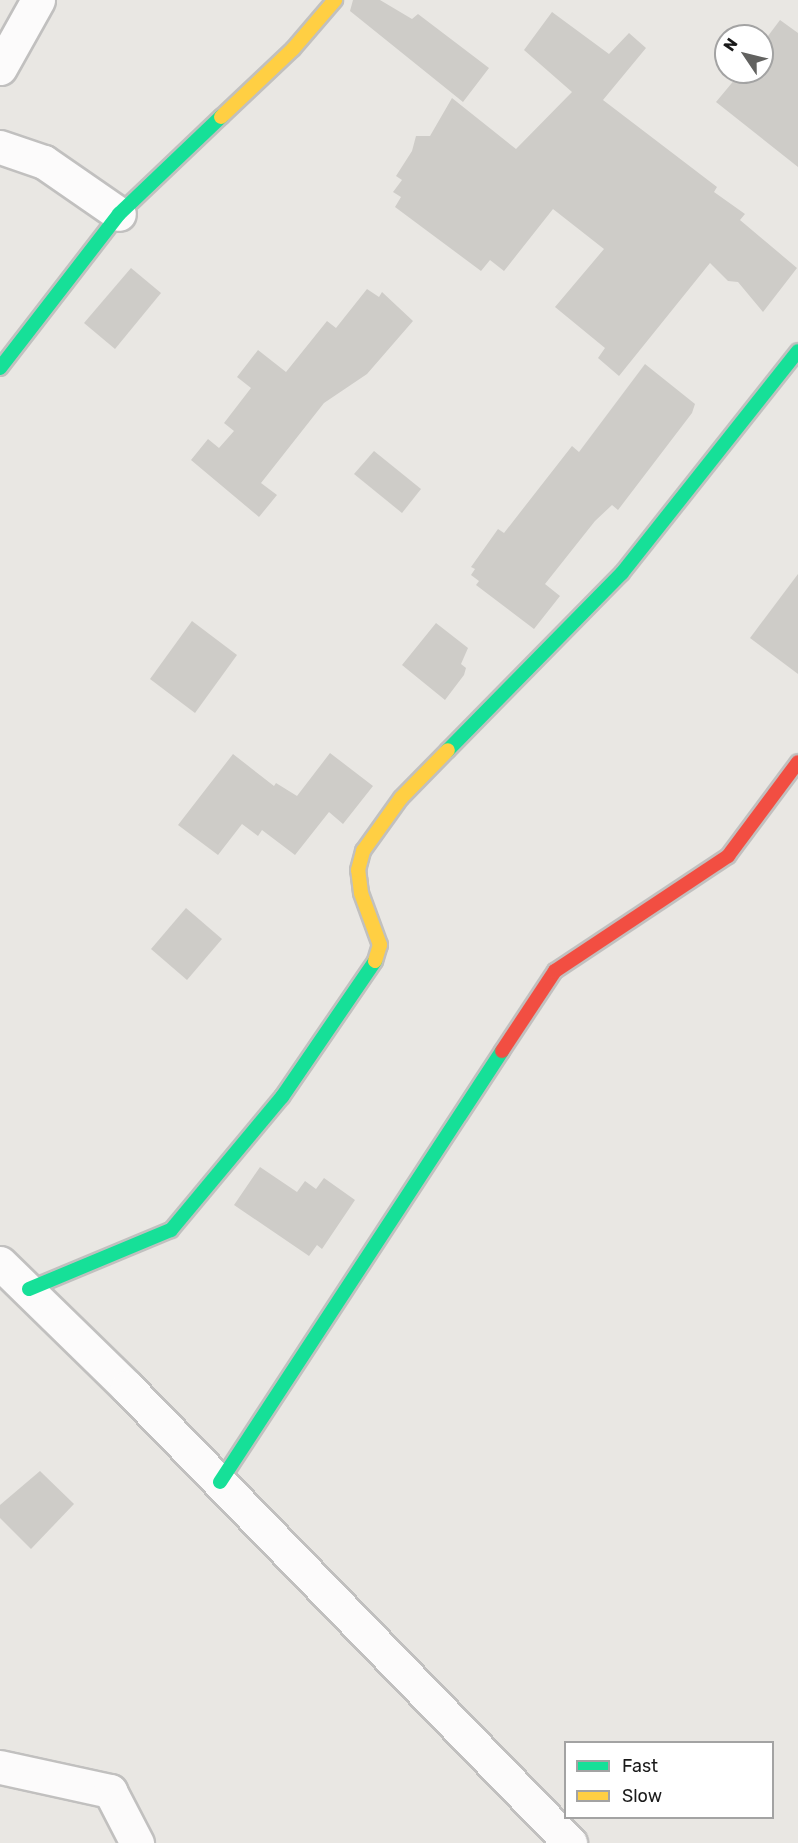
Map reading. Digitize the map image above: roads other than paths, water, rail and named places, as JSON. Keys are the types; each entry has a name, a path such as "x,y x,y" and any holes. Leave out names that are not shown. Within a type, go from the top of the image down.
{"street":[{"path":"0,68 38,0"},
{"path":"0,368 119,214 293,49 335,0"},
{"path":"0,147 44,162 119,214"},
{"path":"29,1289 77,1266 135,1247 171,1230 194,1207 282,1097 375,962 380,945 361,892 358,870 363,851 409,789 622,573 798,351"},
{"path":"220,1482 555,971 728,856 798,762"},
{"path":"0,1263 29,1289 220,1482 570,1843"},
{"path":"0,1767 110,1791 137,1843"}]}
